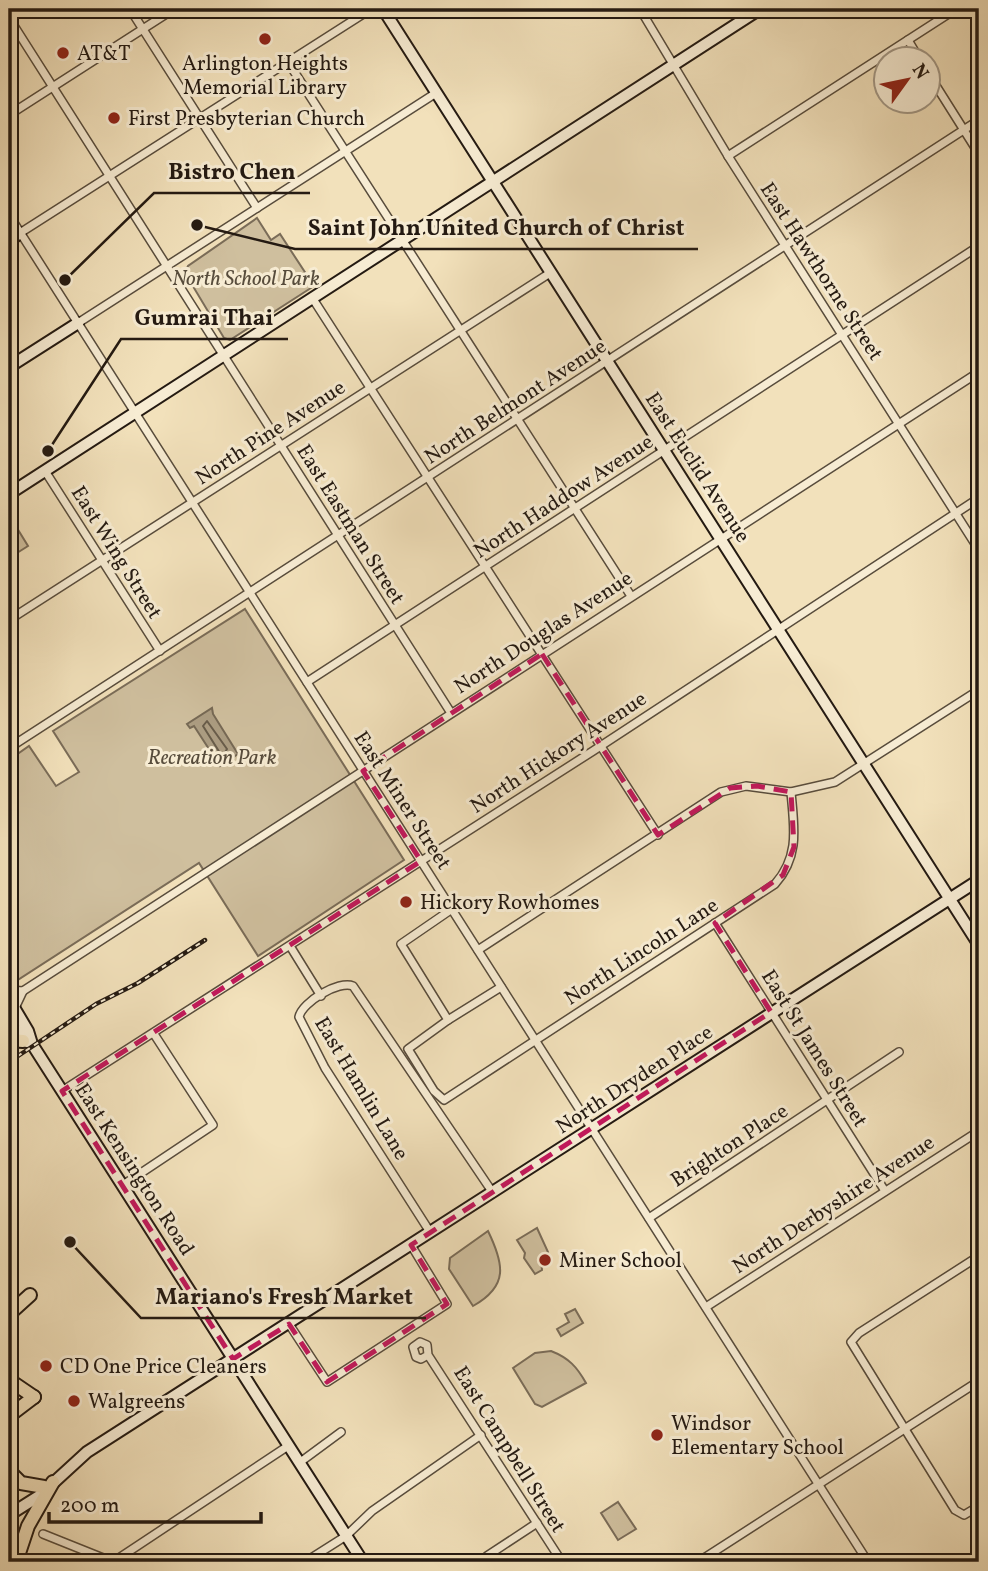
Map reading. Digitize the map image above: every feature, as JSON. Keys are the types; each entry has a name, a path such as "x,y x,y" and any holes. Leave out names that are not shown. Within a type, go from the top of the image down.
{"main road":[{"path":"9,1040 27,1043"},
{"path":"9,1314 30,1295"},
{"path":"9,1380 34,1397 9,1416"},
{"path":"9,1471 22,1483 48,1485 28,1525 14,1562"},
{"path":"9,1522 14,1562"}],"street":[{"path":"130,9 257,208"},
{"path":"9,115 174,9"},
{"path":"9,241 371,9"},
{"name":"East Euclid Avenue","path":"383,9 979,945"},
{"name":"East Hawthorne Street","path":"640,9 675,64 679,78 979,550"},
{"path":"9,494 760,9"},
{"path":"728,156 956,9"},
{"name":"East Eastman Street","path":"9,19 451,713"},
{"path":"908,40 912,46"},
{"path":"288,62 631,596"},
{"path":"9,367 436,93"},
{"path":"942,95 979,154"},
{"name":"North Belmont Avenue","path":"9,748 519,421 979,120"},
{"name":"East Miner Street","path":"9,215 868,1562"},
{"name":"North Haddow Avenue","path":"307,682 979,246"},
{"name":"North Pine Avenue","path":"9,620 550,273"},
{"path":"313,299 658,835"},
{"name":"North Douglas Avenue","path":"23,990 979,372"},
{"name":"East Wing Street","path":"45,471 160,651"},
{"name":"North Hickory Avenue","path":"62,1091 601,746 979,498"},
{"path":"478,950 730,789 757,786 791,792 835,782 979,690"},
{"name":"North Lincoln Lane","path":"448,1020 408,1049 434,1091 444,1100 766,891 783,875 792,858 794,847 791,792"},
{"name":"North Dryden Place","path":"48,1485 87,1452 979,880"},
{"path":"452,909 401,944 448,1020 501,987"},
{"name":"East St James Street","path":"715,923 885,1191"},
{"path":"290,946 321,996"},
{"name":"East Hamlin Lane","path":"430,1232 325,1068 299,1017 302,1009 321,996 342,984 353,986 494,1193"},
{"path":"9,990 23,990"},
{"path":"12,1004 23,990"},
{"name":"East Kensington Road","path":"12,1004 27,1043"},
{"name":"East Kensington Road","path":"9,1021 62,1091 362,1562"},
{"path":"123,1185 213,1125 154,1034"},
{"name":"Brighton Place","path":"649,1218 900,1052"},
{"name":"North Derbyshire Avenue","path":"706,1307 978,1133"},
{"path":"289,1324 327,1382 447,1304 411,1245"},
{"path":"979,1256 859,1333 851,1342 955,1510 964,1515 979,1506"},
{"name":"East Campbell Street","path":"428,1355 562,1562"},
{"path":"698,1562 979,1381"},
{"path":"299,1463 341,1432"},
{"path":"306,1562 346,1536 372,1511 481,1435"},
{"path":"43,1534 113,1562 288,1446"},
{"path":"9,1509 48,1485"},
{"path":"9,1515 38,1496 48,1485"},
{"path":"487,1556 537,1523"}],"highlighted area":[{"path":"542,654 658,835 730,788 757,786 791,792 794,847 783,875 715,923 771,1012 411,1245 447,1304 327,1382 289,1324 233,1359 62,1091 421,861 363,771"}],"green space":[{"name":"North School Park","path":"257,218 271,240 280,234 314,286 230,340 224,338 185,273 188,266"},
{"path":"9,515 28,546 9,558"},
{"name":"Recreation Park","path":"245,609 404,860 258,956 199,863 13,983 9,976 9,760 29,746 56,786 79,772 53,731"},
{"path":"537,1228 548,1252 541,1260 542,1270 535,1274 524,1258 525,1253 517,1240"},
{"path":"488,1231 500,1264 500,1273 493,1290 473,1306 449,1269 450,1258"},
{"path":"575,1309 583,1323 561,1336 557,1329 569,1322 565,1314"},
{"path":"551,1351 572,1364 586,1383 542,1407 535,1404 513,1368 535,1353"},
{"path":"618,1502 636,1529 618,1540 601,1513"}],"water":[{"path":"212,708 238,754 220,766 194,726 190,728 187,724"}],"railway":[{"path":"9,1062 96,1004 138,983 205,940"}],"place":[{"name":"Arlington Heights Memorial Library","path":"265,39"},
{"name":"AT&T","path":"63,53"},
{"name":"First Presbyterian Church","path":"114,118"},
{"name":"Saint John United Church of Christ","path":"197,225"},
{"name":"Bistro Chen","path":"65,280"},
{"name":"Gumrai Thai","path":"48,451"},
{"name":"Hickory Rowhomes","path":"406,902"},
{"name":"Mariano's Fresh Market","path":"70,1242"},
{"name":"Miner School","path":"545,1260"},
{"name":"CD One Price Cleaners","path":"46,1366"},
{"name":"Walgreens","path":"74,1401"},
{"name":"Windsor Elementary School","path":"657,1435"}]}
